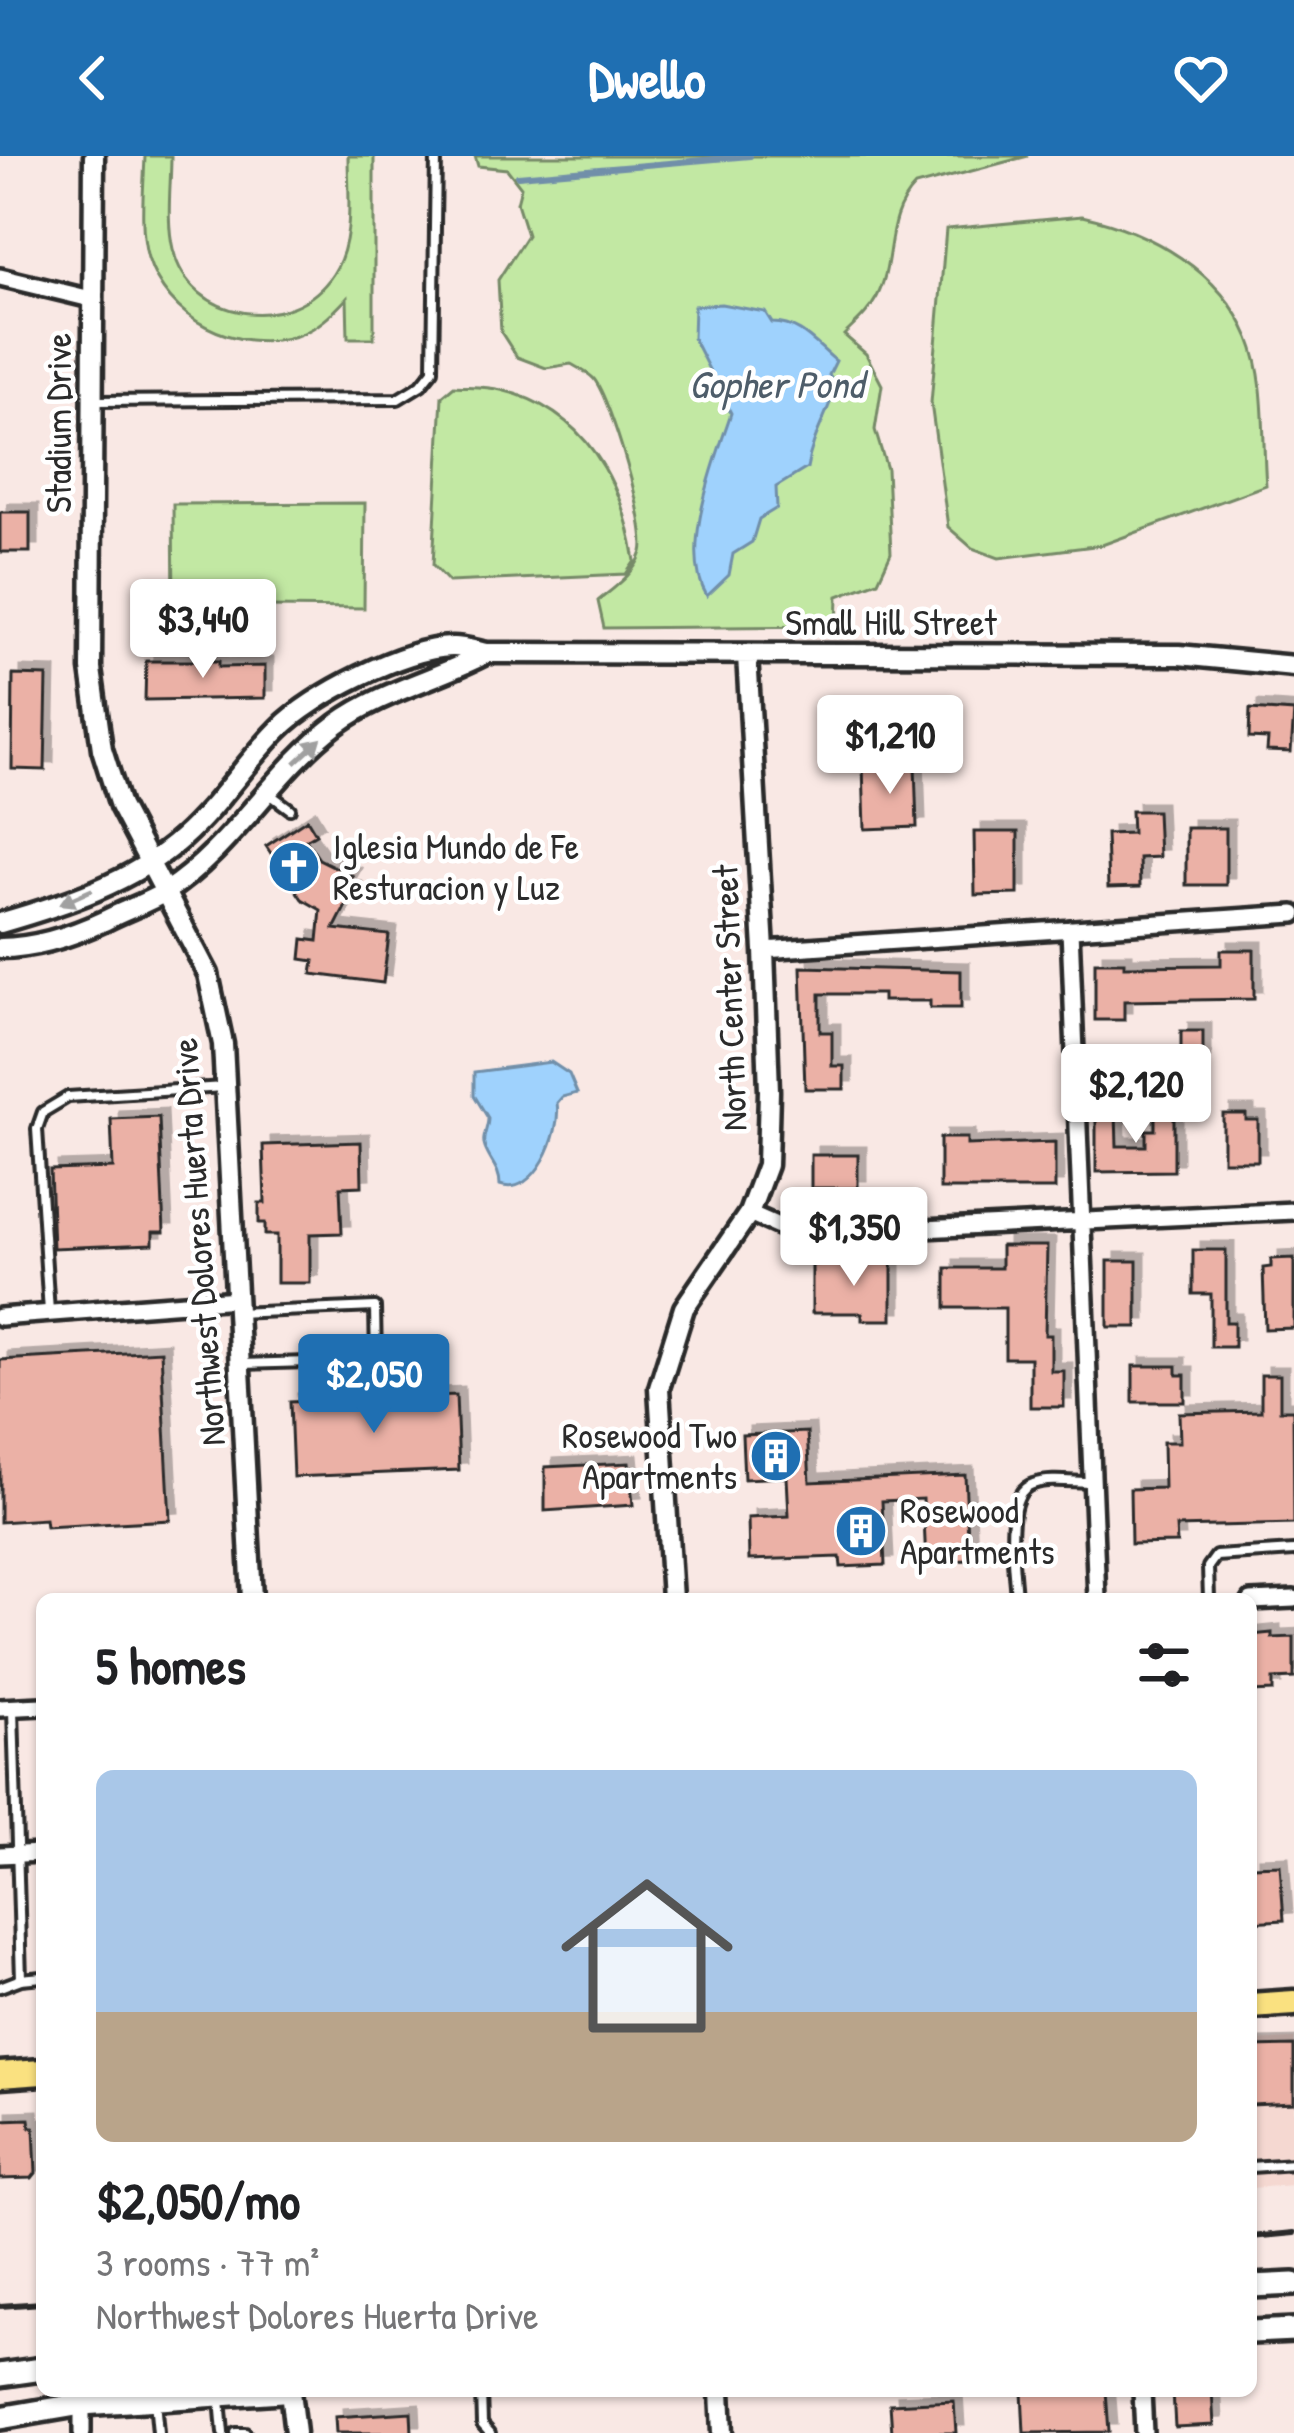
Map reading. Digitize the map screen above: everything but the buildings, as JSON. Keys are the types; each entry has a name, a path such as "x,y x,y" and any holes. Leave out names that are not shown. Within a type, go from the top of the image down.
{"main road":[{"path":"1257,2006 1294,2003"},
{"path":"0,2074 36,2072"},
{"path":"1257,2286 1294,2284"},
{"path":"1257,2332 1294,2330"},
{"path":"0,2375 36,2369"},
{"path":"0,2418 82,2404 187,2397"}],"street":[{"name":"Stadium Drive","path":"94,156 91,669 103,749 120,806 164,892"},
{"path":"0,277 91,298"},
{"name":"Small Hill Street","path":"0,923 67,903 149,862 181,839 281,726 334,688 391,663 452,646 487,653 1179,655 1294,666"},
{"name":"Small Hill Street","path":"0,948 75,934 164,892 337,724 404,687 453,671 487,653"},
{"name":"North Center Street","path":"672,1593 659,1388 684,1308 749,1214 766,1165 769,1091 764,950 747,655"},
{"name":"Northwest Dolores Huerta Drive","path":"164,892 208,974 223,1044 252,1593"},
{"path":"764,950 1294,914"},
{"path":"1070,929 1097,1593"},
{"path":"749,1214 799,1235 1294,1211"},
{"path":"0,1317 237,1306"},
{"path":"1257,1601 1294,1599"},
{"path":"6,1708 36,1706"},
{"path":"0,1855 36,1853"},
{"path":"286,2397 295,2433"},
{"path":"720,2397 722,2433"},
{"path":"1142,2397 1144,2433"},
{"path":"82,2404 82,2433"}],"lane":[{"path":"91,401 398,399 421,386 433,370 436,337 436,156"},
{"path":"266,792 290,809"},
{"path":"49,1313 37,1130 43,1112 68,1097 227,1087"},
{"path":"237,1306 375,1307 376,1360 240,1364"},
{"path":"1016,1593 1013,1517 1020,1493 1030,1484 1091,1482"},
{"path":"1209,1593 1208,1567 1216,1556 1294,1552"},
{"path":"6,1708 18,1854 21,1978"},
{"path":"0,1987 36,1977"},
{"path":"1257,2167 1294,2164"},
{"path":"219,2397 223,2433"},
{"path":"481,2397 482,2424 490,2433"},
{"path":"155,2399 158,2433"},
{"path":"236,2433 245,2433"}],"shaded area":[{"path":"1294,2039 1294,2185 1257,2188 1257,2041"}],"green space":[{"path":"145,156 171,156 171,238 183,274 221,306 269,313 294,307 315,294 333,274 347,232 348,156 374,156 374,338 348,338 347,298 311,329 273,340 227,335 187,314 157,280 148,258 143,221"},
{"path":"475,156 1028,156 915,186 898,212 877,297 844,335 866,354 882,385 875,430 887,469 891,553 878,581 838,596 837,626 604,628 598,601 629,573 642,552 640,518 627,465 594,379 571,364 546,368 517,357 501,332 498,280 527,235 517,203 521,187 507,169 478,166"},
{"path":"1082,216 1133,232 1181,258 1237,314 1259,373 1266,485 1102,545 999,558 972,548 948,527 931,403 946,229"},
{"path":"454,386 495,389 530,400 577,432 595,453 621,504 635,561 626,574 449,582 433,565 442,396"},
{"path":"365,503 364,608 174,606 173,504"}],"water":[{"name":"Gopher Pond","path":"721,304 765,312 772,323 807,336 836,361 829,375 836,386 807,468 776,487 777,508 759,519 752,542 733,554 729,575 707,596 699,577 698,531 731,413 693,338 694,306"},
{"path":"551,1062 569,1074 577,1093 557,1103 550,1146 535,1173 513,1186 500,1185 484,1144 488,1118 474,1095 474,1072"}],"waterway":[{"path":"518,176 750,156"}],"railway":[{"path":"1257,2236 1294,2233"},
{"path":"0,2306 36,2303"}],"place":[{"name":"Iglesia Mundo de Fe Resturacion y Luz","path":"294,867"},
{"name":"Rosewood Two Apartments","path":"776,1456"},
{"name":"Rosewood Apartments","path":"861,1531"}]}
